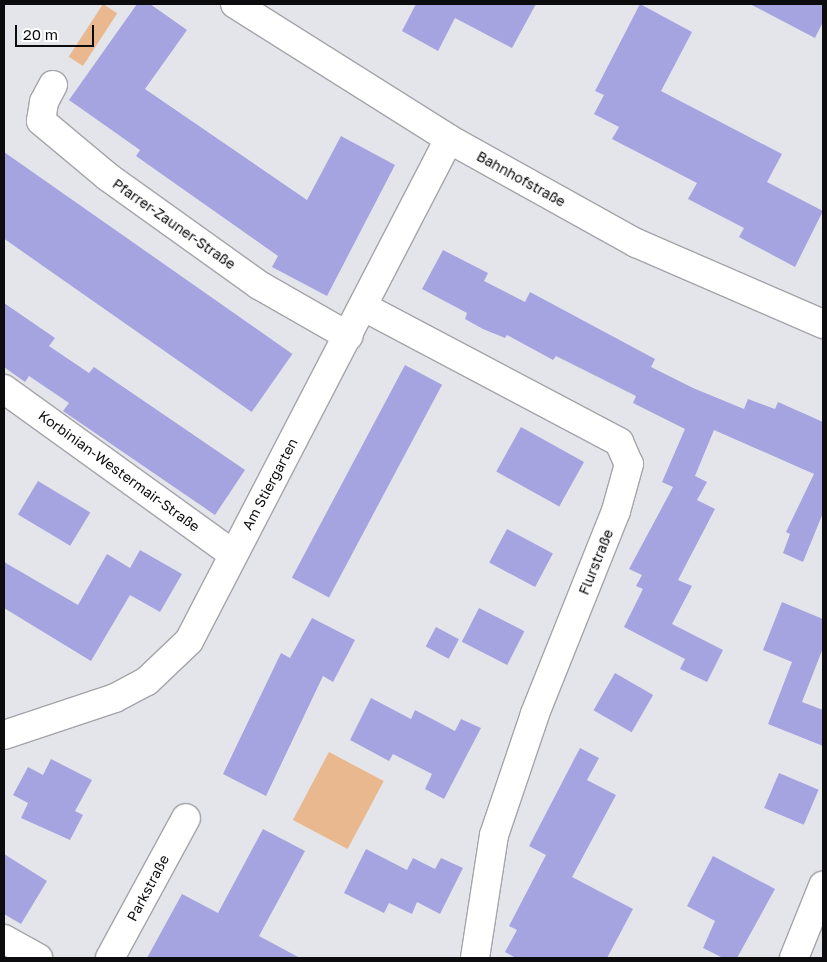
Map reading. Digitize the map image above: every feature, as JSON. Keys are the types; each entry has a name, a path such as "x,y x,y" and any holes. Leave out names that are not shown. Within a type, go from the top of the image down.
{"street":[{"name":"Bahnhofstraße","path":"236,4 449,139 636,243 823,324"},
{"name":"Pfarrer-Zauner-Straße","path":"53,85 44,102 41,121 108,177 259,285 348,336"},
{"name":"Am Stiergarten","path":"4,735 84,710 147,681 189,642 364,307 449,139"},
{"name":"Flurstraße","path":"364,307 618,442 628,464 616,511 535,714 494,836 475,958"},
{"name":"Korbinian-Westermair-Straße","path":"4,389 234,554"},
{"name":"Parkstraße","path":"110,958 186,818"},
{"path":"794,958 823,886"},
{"path":"4,939 38,958"}],"shaded area":[{"path":"103,4 117,13 83,66 69,57"},
{"path":"329,752 384,781 348,849 293,820"}],"building":[{"path":"137,4 150,4 187,30 145,89 307,200 341,136 395,165 327,296 272,267 278,256 136,156 140,150 69,100"},
{"path":"416,4 536,4 512,48 455,18 438,51 402,31"},
{"path":"640,4 692,32 661,91 782,154 767,182 823,211 795,267 739,237 744,228 688,199 697,183 612,139 619,127 594,114 604,95 595,91"},
{"path":"750,4 823,4 823,22 815,38"},
{"path":"4,152 292,354 252,412 4,239"},
{"path":"443,250 488,273 484,281 525,302 530,292 655,359 651,367 693,388 744,409 748,399 775,409 778,402 823,422 823,513 803,562 783,553 790,534 786,532 814,474 714,430 695,476 707,482 697,500 715,509 678,580 692,586 672,624 723,650 707,682 680,669 685,659 624,627 643,589 636,586 642,575 629,569 673,487 662,482 685,429 633,403 636,396 556,356 553,360 507,335 505,338 483,329 465,319 467,313 422,289"},
{"path":"4,303 55,338 49,346 89,373 94,367 245,470 215,515 63,411 69,403 29,376 25,382 4,367"},
{"path":"405,365 442,385 329,598 292,578"},
{"path":"521,427 584,462 559,507 496,472"},
{"path":"38,481 90,512 70,546 18,514"},
{"path":"507,529 553,553 535,587 489,563"},
{"path":"140,550 182,574 160,612 130,595 91,661 4,608 4,562 78,605 107,554 130,568"},
{"path":"782,602 823,619 823,648 802,702 823,710 823,746 768,724 792,662 763,650"},
{"path":"479,608 524,631 507,665 462,642"},
{"path":"312,618 355,640 333,682 323,676 266,796 223,774 281,653 290,658"},
{"path":"436,627 459,639 449,659 426,646"},
{"path":"615,673 653,695 632,732 594,710"},
{"path":"371,698 411,719 415,710 455,731 461,719 481,728 444,799 425,789 432,774 393,754 389,761 350,740"},
{"path":"580,748 599,758 587,780 616,795 572,877 633,909 607,958 516,958 505,952 517,930 509,926 546,855 529,846"},
{"path":"51,759 92,780 75,811 83,815 70,840 21,818 28,803 13,795 28,767 43,775"},
{"path":"779,773 819,790 804,825 764,808"},
{"path":"263,829 305,851 259,936 300,958 147,958 182,894 218,913"},
{"path":"366,849 407,870 413,858 435,869 441,858 463,868 440,914 417,902 412,914 389,903 384,913 344,893"},
{"path":"4,854 47,881 21,924 4,914"},
{"path":"713,856 775,889 737,958 723,958 703,948 715,921 687,906"}]}
